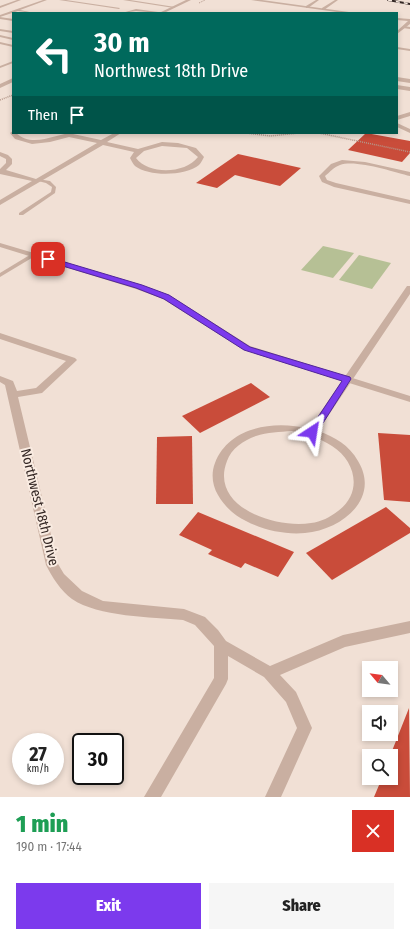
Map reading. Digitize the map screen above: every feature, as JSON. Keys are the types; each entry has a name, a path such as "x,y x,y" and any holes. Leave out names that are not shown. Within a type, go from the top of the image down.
{"street":[{"path":"163,12 189,0"},
{"path":"253,0 346,12"},
{"path":"0,17 12,19"},
{"path":"398,19 410,21"},
{"path":"398,32 410,21"},
{"path":"0,24 12,25"},
{"path":"398,78 410,80"},
{"path":"0,86 12,80"},
{"path":"398,87 410,89"},
{"path":"398,118 410,114"},
{"path":"398,125 410,131"},
{"path":"15,134 19,138 34,141 56,140 70,134 140,151 151,146 174,144 193,148 201,157 199,162 189,168 173,171 161,171 140,167 133,158 136,153 140,151"},
{"path":"0,203 116,134"},
{"path":"0,154 9,159 9,164 0,171"},
{"path":"410,174 356,162 343,161 333,165 322,176 324,181 334,185 410,202"},
{"path":"0,171 39,180"},
{"path":"0,245 139,286 166,297 247,348 410,399"},
{"path":"312,432 410,288"},
{"path":"0,336 72,360 39,391 13,395"},
{"name":"Northwest 18th Drive","path":"0,380 10,383 52,565 60,578 78,595 102,606 178,614 200,621 213,634 221,645 269,672 291,697 305,728 273,797"},
{"path":"292,428 312,432 333,441 349,454 359,470 360,488 353,505 337,518 315,527 289,529 263,524 241,513 227,500 219,484 218,469 224,454 236,442 252,433 271,429 292,428"},
{"path":"269,672 343,641 410,627"},
{"path":"152,797 221,679 221,645"}],"lane":[{"path":"0,7 20,0"},
{"path":"14,12 46,0"},
{"path":"60,0 119,8"},
{"path":"124,0 174,7"},
{"path":"144,3 150,0"},
{"path":"307,7 318,0"},
{"path":"322,9 337,0"},
{"path":"127,12 134,10 152,12"},
{"path":"17,11 25,12"},
{"path":"0,17 12,13"},
{"path":"404,27 410,28"},
{"path":"0,30 12,32"},
{"path":"0,36 12,39"},
{"path":"0,43 12,46"},
{"path":"398,48 410,50"},
{"path":"0,67 12,62"},
{"path":"20,214 53,193 54,187 48,182 39,180"},
{"path":"0,275 33,255"}],"path":[{"path":"0,100 12,95"},
{"path":"255,134 270,136 289,134"},
{"path":"324,134 410,152"}],"green space":[{"path":"323,246 354,253 333,278 301,270"},
{"path":"359,255 391,263 372,289 339,280"}],"building":[{"path":"365,134 410,141 410,153 402,162 348,150"},
{"path":"238,154 301,168 280,186 235,175 217,188 196,183"},
{"path":"251,383 270,397 200,433 182,416"},
{"path":"378,433 410,435 410,502 384,500"},
{"path":"192,436 193,504 156,504 157,437"},
{"path":"386,507 410,528 410,533 332,580 306,553"},
{"path":"198,512 294,552 278,577 245,563 241,568 208,554 212,550 179,535"},
{"path":"409,708 410,797 374,797 379,785 398,785 398,749 393,749 396,741 398,741 398,736"}],"railway":[{"path":"388,0 410,4"}],"route":[{"path":"48,259 139,286 166,297 247,348 347,379 312,432"}]}
